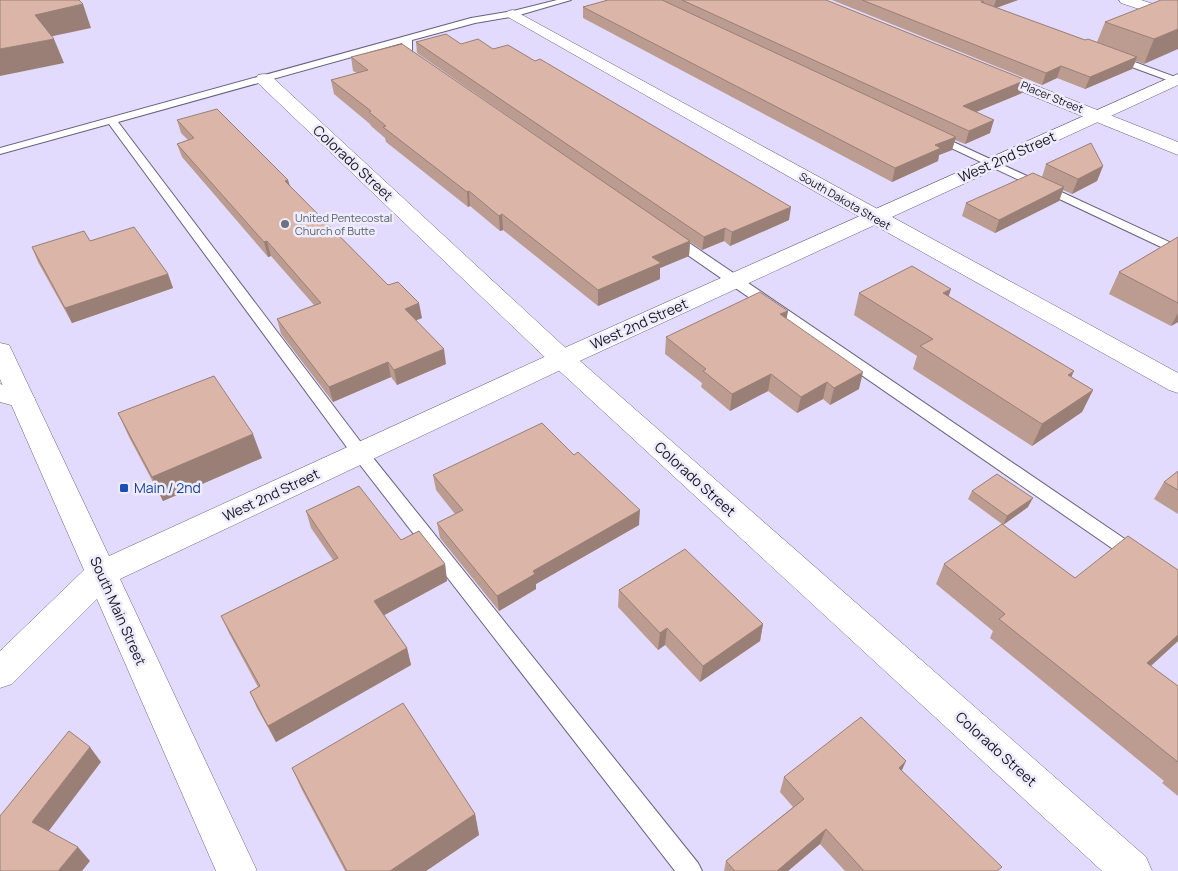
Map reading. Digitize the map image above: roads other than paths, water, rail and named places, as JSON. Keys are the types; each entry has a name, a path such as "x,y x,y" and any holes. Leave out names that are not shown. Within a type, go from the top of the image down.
{"street":[{"path":"1126,0 1178,17"},
{"name":"South Dakota Street","path":"513,14 874,217 1178,384"},
{"name":"Placer Street","path":"979,68 1178,149"},
{"name":"Colorado Street","path":"264,79 562,359 1132,871"},
{"name":"West 2nd Street","path":"0,673 102,574 562,359 1177,80"},
{"name":"South Main Street","path":"0,351 11,396 102,574 237,871"}],"lane":[{"path":"0,151 474,20 513,14 567,0"},
{"path":"407,40 408,53 430,70"},
{"path":"1103,53 1177,80"},
{"path":"112,121 360,453 690,871"},
{"path":"921,130 1178,252"},
{"path":"660,230 1145,562"}],"place":[{"name":"United Pentecostal Church of Butte","path":"285,224"},
{"name":"Main / 2nd","path":"124,488"}]}
